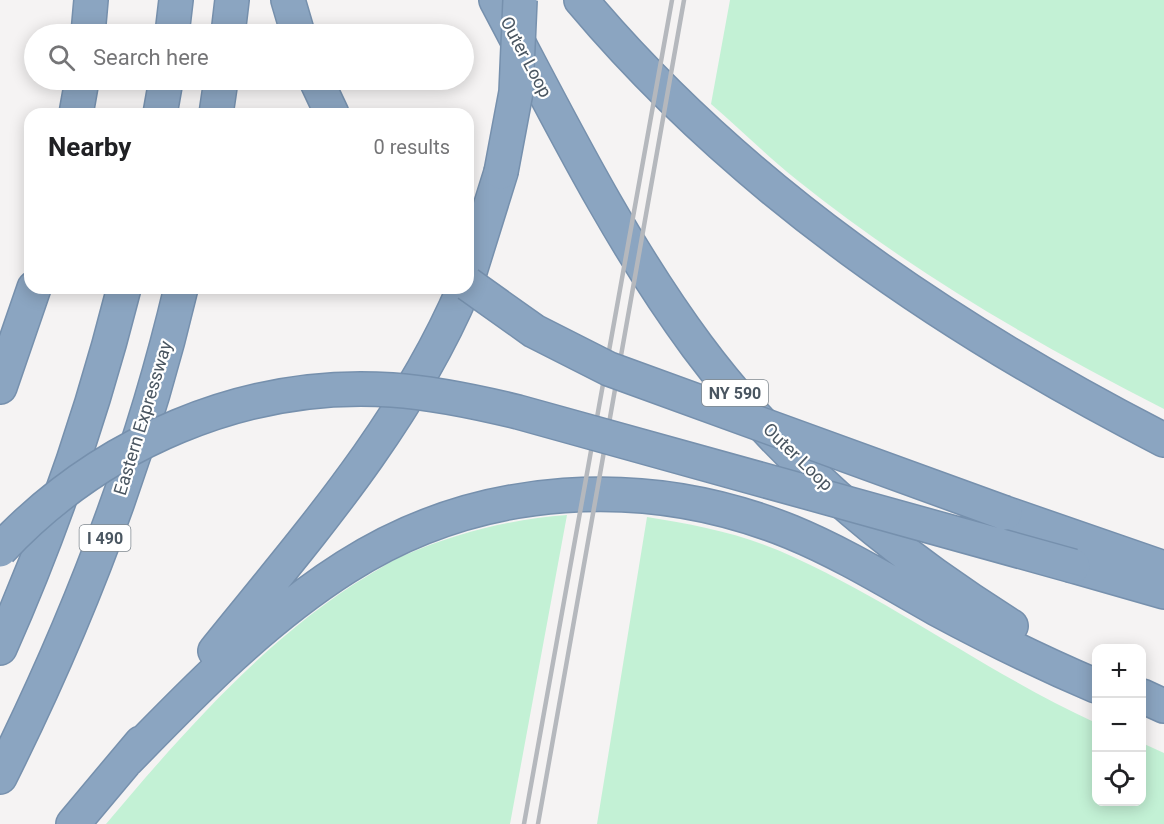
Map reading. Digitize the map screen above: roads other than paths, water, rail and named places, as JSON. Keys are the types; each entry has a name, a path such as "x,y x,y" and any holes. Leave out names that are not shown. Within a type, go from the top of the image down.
{"highway":[{"path":"89,24 91,0"},
{"path":"173,24 176,0"},
{"path":"229,24 232,0"},
{"path":"288,0 295,24"},
{"name":"Outer Loop","path":"496,0 592,179 637,255 698,347 746,406 830,489 922,566 1019,631 1092,672"},
{"path":"474,259 501,172 517,84 520,0"},
{"path":"581,0 652,79 709,134 833,237 897,283 981,337 1101,408 1164,440"},
{"path":"77,108 80,90"},
{"path":"161,108 164,90"},
{"path":"217,108 220,90"},
{"path":"321,90 329,108"},
{"path":"474,289 542,336 609,369 1005,513 1164,568"},
{"path":"0,387 32,294"},
{"path":"0,648 68,478 104,365 122,294"},
{"name":"Eastern Expressway","path":"0,777 53,665 99,554 148,408 179,294"},
{"path":"73,824 127,760 370,454 426,367 461,294"},
{"path":"0,550 38,513 84,477 129,450 174,428 228,409 276,398 310,393 376,389 435,395 518,412 1164,592"},
{"path":"127,760 244,645 308,592 360,558 399,537 446,519 510,501 553,495 602,493 660,497 716,507 765,522 847,557 993,638 1092,684"},
{"path":"1146,698 1164,708"},
{"path":"1146,703 1164,708"}],"railway":[{"path":"524,824 672,0"},
{"path":"538,824 684,0"}]}
